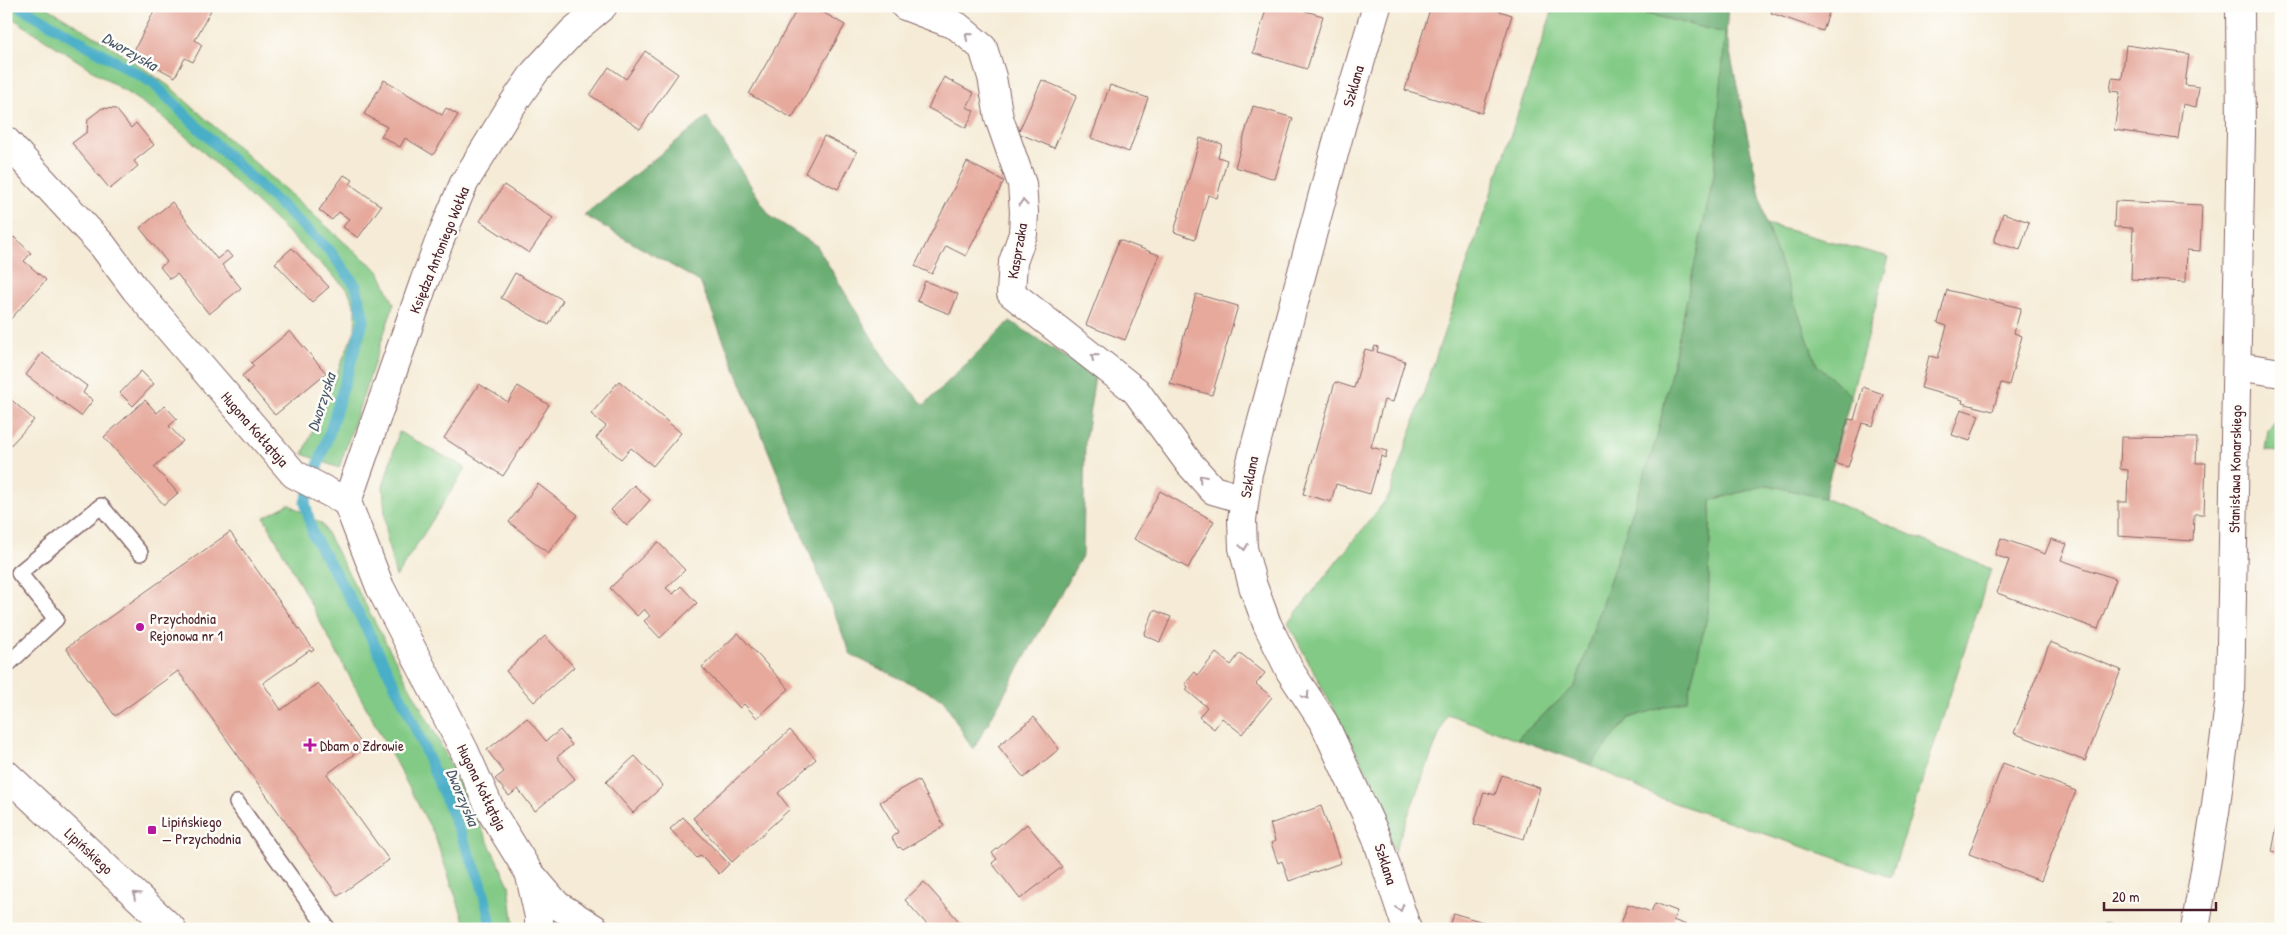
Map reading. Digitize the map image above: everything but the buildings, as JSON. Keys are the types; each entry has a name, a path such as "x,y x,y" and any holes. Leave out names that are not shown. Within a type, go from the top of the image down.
{"street":[{"name":"Księdza Antoniego Wołka","path":"347,502 424,282 464,184 510,108 535,72 573,31 603,6"},
{"name":"Kasprzaka","path":"905,6 957,26 983,48 992,77 999,118 1022,184 1023,234 1013,262 1011,293 1136,391 1189,463 1212,490 1244,499"},
{"name":"Szklana","path":"1376,6 1343,120 1248,474 1244,499 1243,548 1266,624 1290,671 1324,723 1376,836 1407,929"},
{"name":"Stanisława Konarskiego","path":"2195,929 2215,812 2230,697 2242,7"},
{"name":"Hugona Kołłątaja","path":"6,141 103,246 135,289 294,474 347,502 380,587 464,750 492,813 528,871 557,905 596,929"},
{"path":"2236,366 2281,373"},
{"name":"Lipińskiego","path":"6,774 172,929"},
{"name":"Hugona Kołłątaja","path":"528,871 539,916 540,929"}],"lane":[{"path":"6,666 56,619 18,573 101,506 140,553"},
{"path":"237,803 328,929"}],"green space":[{"path":"6,6 45,6 117,50 169,86 379,271 394,304 339,468 303,454 355,330 356,309 348,290 195,144 155,111 6,14"},
{"path":"1554,6 1614,6 1726,33 1714,175 1657,437 1575,686 1517,739 1447,714 1394,852 1373,784 1288,623 1389,496"},
{"path":"1614,6 1728,6 1726,33 1766,224 1817,365 1851,396 1824,498 1768,485 1711,500 1708,613 1687,700 1629,718 1590,765 1517,739 1575,686 1657,437 1714,175 1725,33"},
{"path":"707,117 770,216 817,246 890,368 924,405 1010,321 1095,376 1085,442 1083,554 973,750 943,699 851,655 700,282 584,215"},
{"path":"1766,224 1889,257 1851,396 1817,365"},
{"path":"2281,414 2281,451 2265,450 2268,430"},
{"path":"399,432 466,468 396,577 387,540 383,487"},
{"path":"1768,485 1824,498 1991,569 1891,877 1660,798 1590,765 1629,718 1687,699 1708,613 1711,500"},
{"path":"289,504 322,524 438,739 509,885 514,929 467,929 434,834 264,517"},
{"path":"2105,923 2143,929 2089,929"},
{"path":"2281,925 2281,929 2246,929 2255,926"}],"waterway":[{"name":"Dworzyska","path":"19,6 153,83 214,143 330,251 356,286 364,319 329,434 305,502 313,535 359,614 409,713 481,882 492,929"}],"place":[{"name":"Przychodnia Rejonowa nr 1","path":"140,627"},
{"name":"Dbam o Zdrowie","path":"310,745"},
{"name":"Lipińskiego — Przychodnia","path":"152,830"}]}
